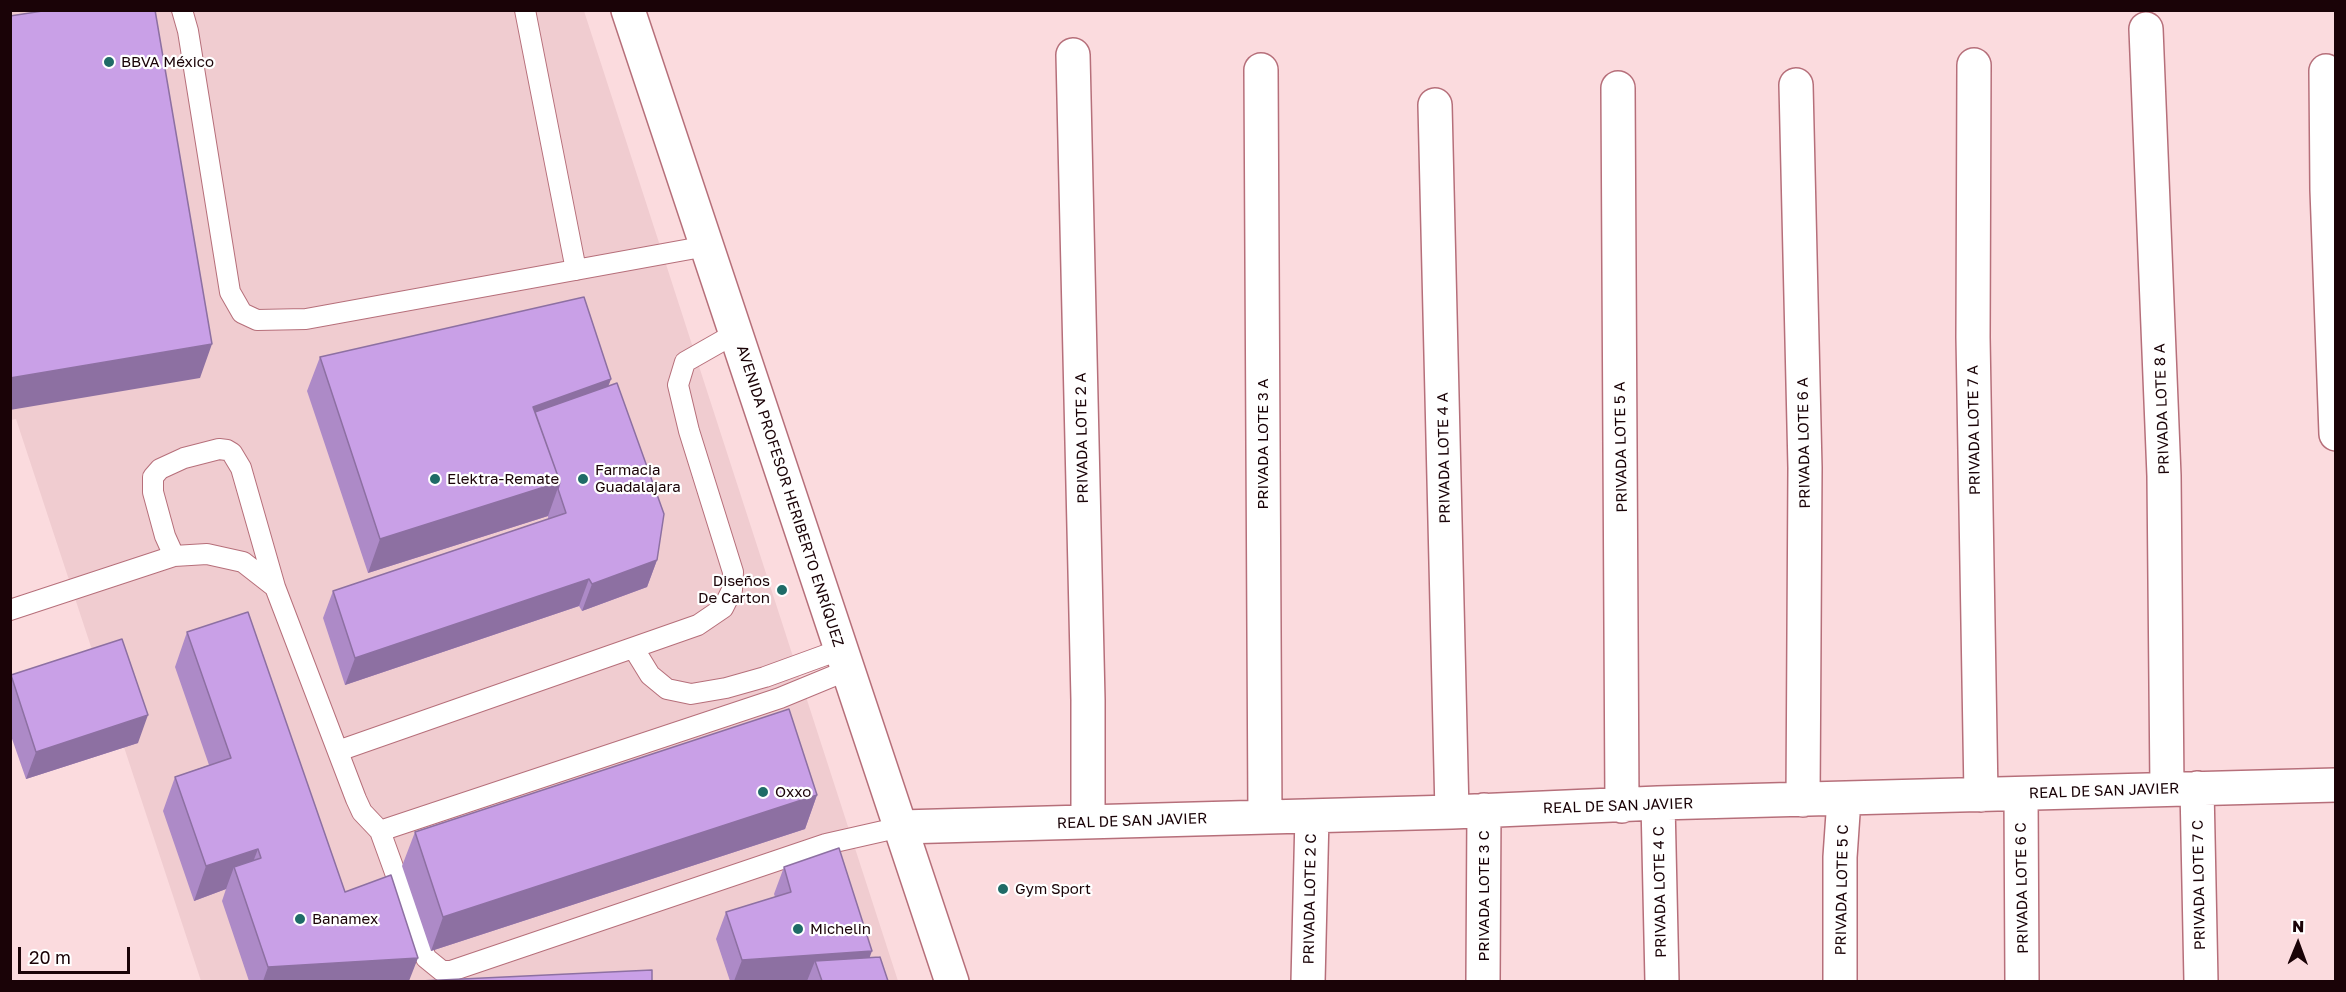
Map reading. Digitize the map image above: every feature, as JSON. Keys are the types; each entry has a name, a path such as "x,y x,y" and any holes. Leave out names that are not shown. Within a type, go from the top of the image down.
{"street":[{"name":"AVENIDA PROFESOR HERIBERTO ENRÍQUEZ","path":"628,10 952,981"},
{"name":"PRIVADA LOTE 8 A","path":"2146,29 2164,476 2182,788"},
{"name":"PRIVADA LOTE 2 A","path":"1073,55 1088,700 1088,822"},
{"name":"PRIVADA LOTE 7 A","path":"1974,65 1972,337 1981,795"},
{"name":"PRIVADA LOTE 3 A","path":"1261,70 1265,817"},
{"path":"2326,71 2327,190 2336,434"},
{"name":"PRIVADA LOTE 6 A","path":"1796,85 1805,468 1803,800"},
{"name":"PRIVADA LOTE 5 A","path":"1618,88 1622,806"},
{"name":"PRIVADA LOTE 4 A","path":"1435,105 1468,811"},
{"name":"REAL DE SAN JAVIER","path":"901,827 1312,816 1658,803 2336,785"},
{"name":"PRIVADA LOTE 7 C","path":"2182,788 2201,981"},
{"name":"PRIVADA LOTE 6 C","path":"2020,794 2022,981"},
{"name":"PRIVADA LOTE 5 C","path":"1840,981 1840,857 1844,799"},
{"name":"PRIVADA LOTE 4 C","path":"1658,803 1662,981"},
{"name":"PRIVADA LOTE 3 C","path":"1468,811 1484,981"},
{"name":"PRIVADA LOTE 2 C","path":"1308,981 1312,816"}],"lane":[{"path":"182,10 230,292 242,313 257,320 306,319 707,246"},
{"path":"525,10 576,270"},
{"path":"338,751 698,626 723,608 732,590 733,572 689,431 678,385 685,362 736,333"},
{"path":"174,556 165,536 153,492 153,477 160,469 184,458 219,449 227,450 232,453 241,468 275,587 363,812 380,831 426,958 442,971 451,971 826,844 901,827"},
{"path":"10,610 174,556 207,554 243,562 275,587"},
{"path":"634,649 650,675 658,682 667,689 691,694 845,660"},
{"path":"380,831 780,698 845,660"}],"shaded area":[{"path":"10,11 584,11 898,981 201,981 16,419 11,420"}],"building":[{"path":"49,10 155,10 212,344 10,378 10,16"},
{"name":"Elektra-Remate","path":"584,297 611,379 533,407 560,482 380,539 320,357"},
{"path":"617,383 664,514 657,560 592,584 589,579 355,658 333,591 566,513 558,489 560,482 535,412"},
{"path":"248,612 345,892 391,875 418,958 268,967 234,867 261,858 258,849 206,866 175,777 231,758 187,632"},
{"path":"122,639 148,715 36,752 11,675"},
{"path":"789,709 817,795 443,917 415,832"},
{"path":"839,848 872,951 742,960 726,912 791,892 784,867"},
{"path":"880,957 888,981 822,981 815,961"},
{"path":"652,970 652,981 420,981"}],"place":[{"name":"BBVA México","path":"109,62"},
{"name":"Elektra-Remate","path":"435,479"},
{"name":"Farmacia Guadalajara","path":"583,479"},
{"name":"Diseños De Carton","path":"782,590"},
{"name":"Oxxo","path":"763,792"},
{"name":"Gym Sport","path":"1003,889"},
{"name":"Banamex","path":"300,919"},
{"name":"Michelin","path":"798,929"}]}
